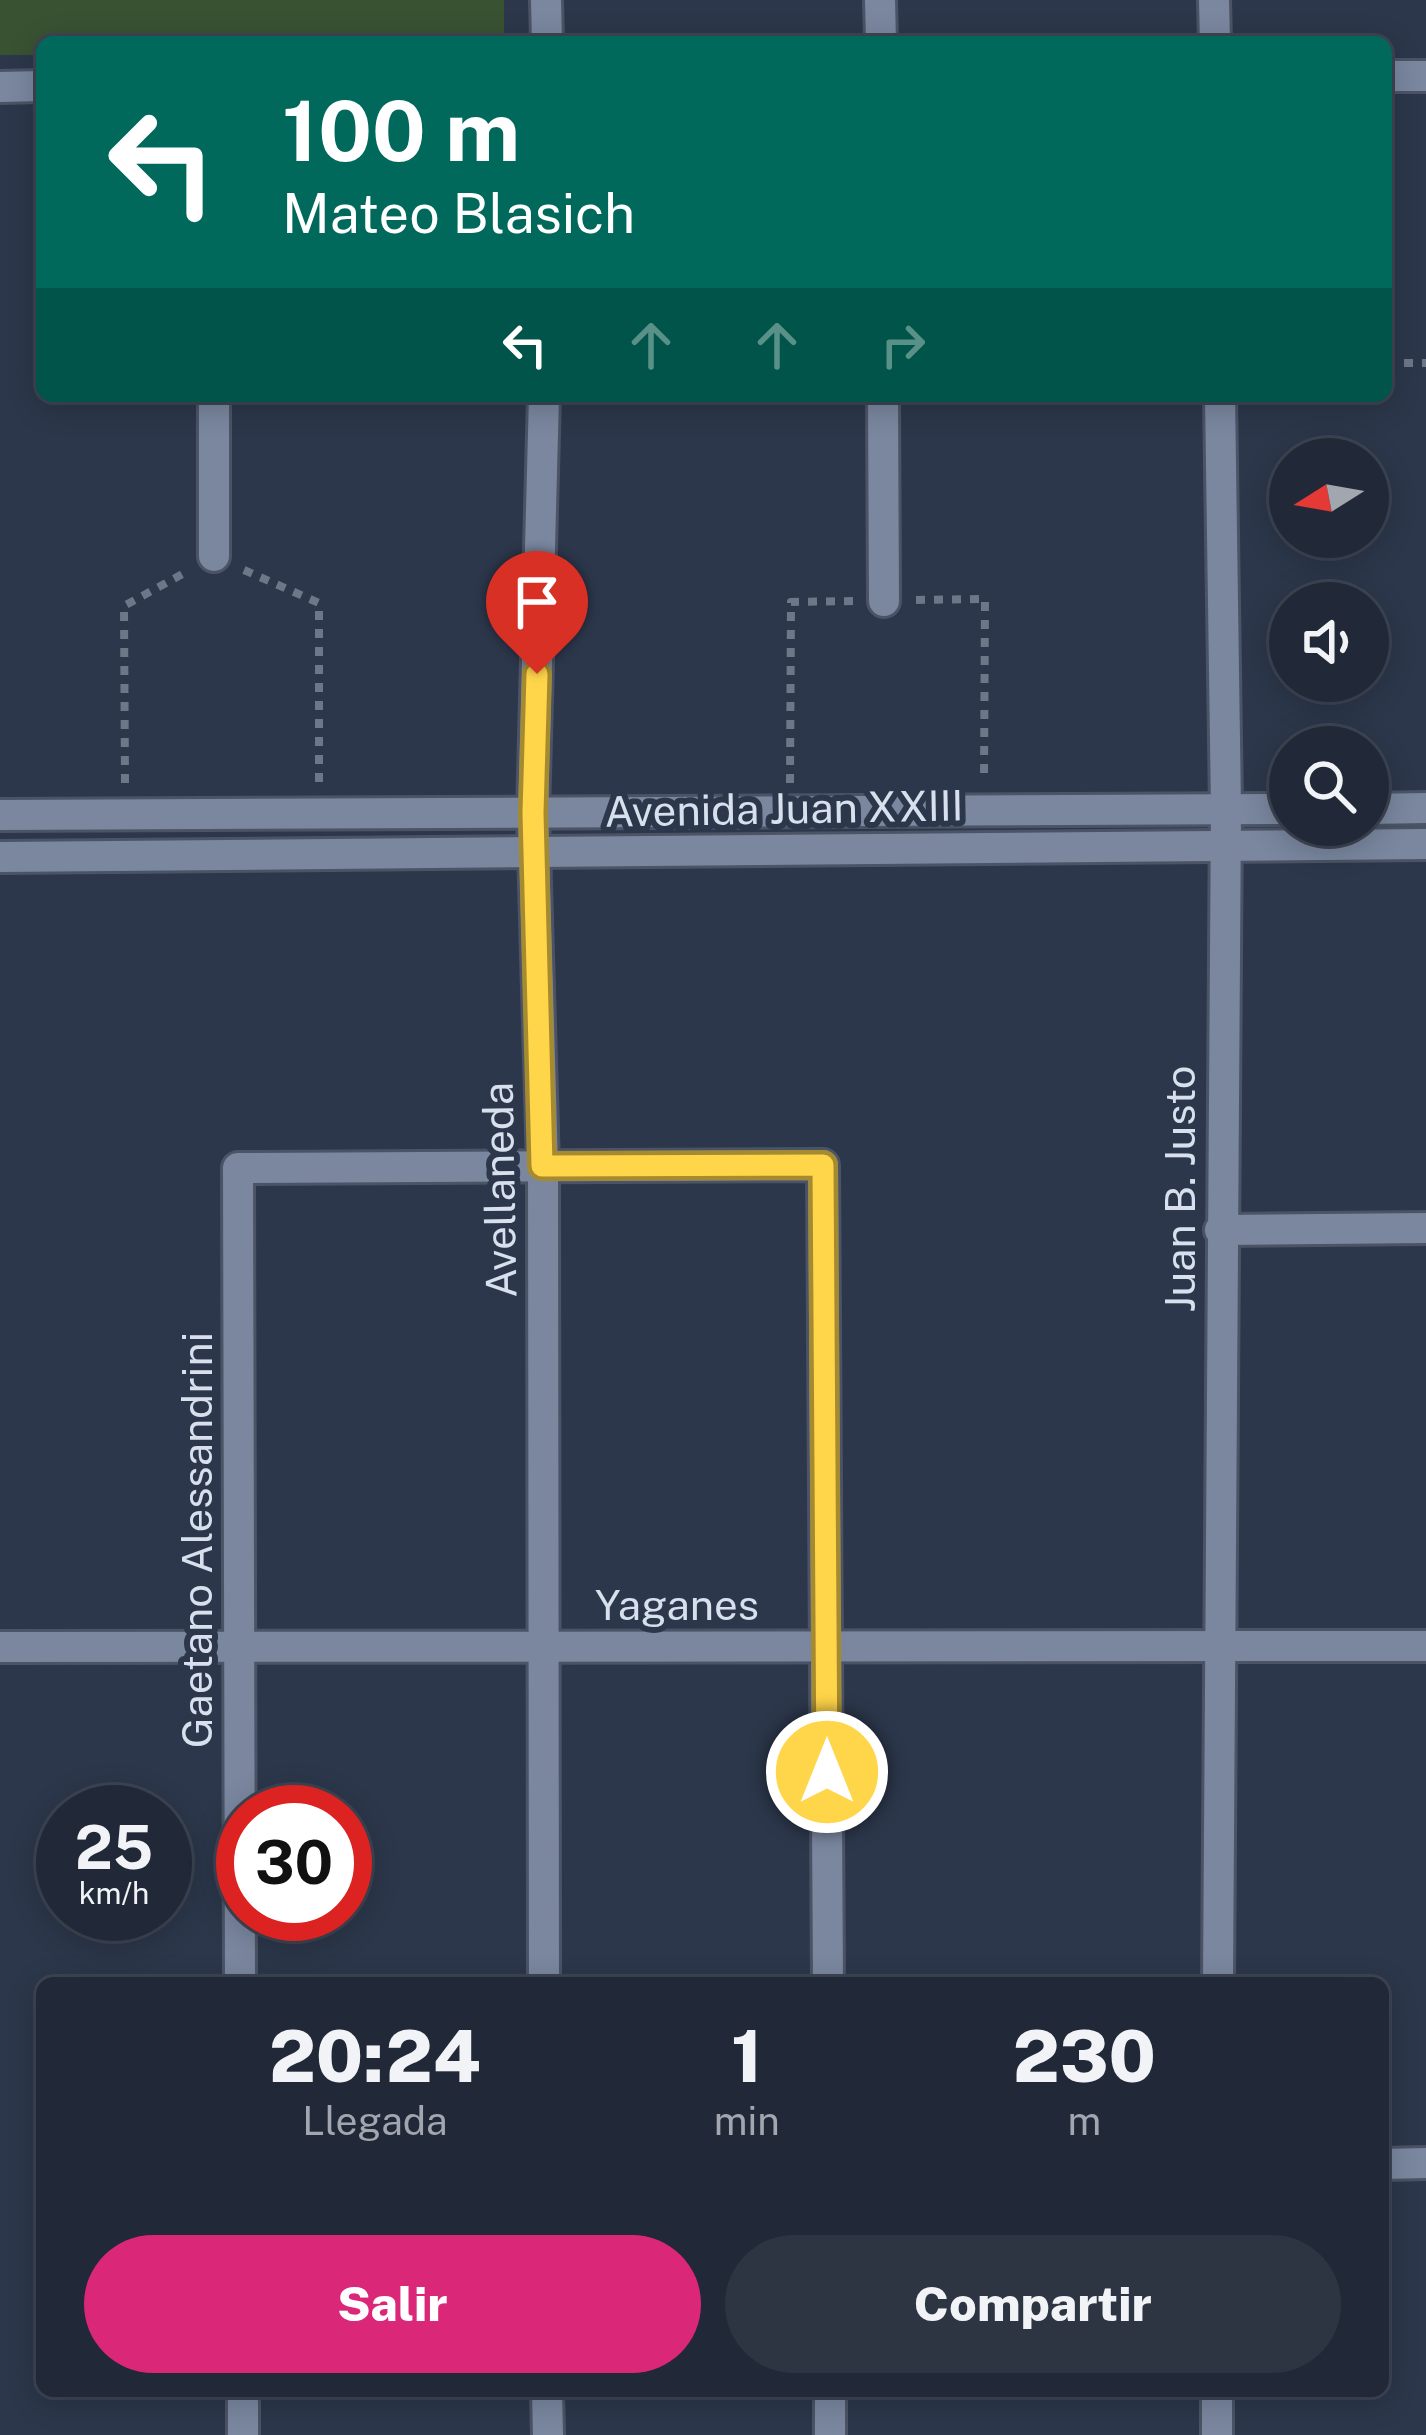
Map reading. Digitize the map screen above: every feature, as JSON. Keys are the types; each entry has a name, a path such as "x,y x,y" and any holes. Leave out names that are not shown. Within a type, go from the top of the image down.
{"street":[{"path":"546,0 547,36"},
{"path":"880,0 881,36"},
{"path":"1214,0 1215,36"},
{"path":"1392,76 1426,76"},
{"path":"0,87 36,86"},
{"path":"214,402 214,556"},
{"name":"Avellaneda","path":"544,402 533,813 542,1166 544,1977"},
{"path":"883,402 884,601"},
{"name":"Juan B. Justo","path":"1218,1977 1226,809 1220,402"},
{"path":"1389,808 1426,808"},
{"name":"Avenida Juan XXIII","path":"0,815 1269,809"},
{"name":"Avenida Juan XXIII","path":"0,857 1426,844"},
{"path":"542,1166 823,1165 828,1977"},
{"name":"Gaetano Alessandrini","path":"240,1977 238,1168 542,1166"},
{"path":"1220,1230 1426,1228"},
{"name":"Yaganes","path":"0,1648 1426,1646"},
{"path":"1389,2164 1426,2163"},
{"path":"243,2397 244,2435"},
{"path":"548,2397 548,2435"},
{"path":"830,2397 830,2435"},
{"path":"1217,2397 1217,2435"}],"path":[{"path":"1392,363 1426,363"},
{"path":"124,814 124,606 214,556 319,602 319,814"},
{"path":"790,811 790,602 985,599 984,811"}],"green space":[{"path":"0,0 504,0 504,36 36,36 36,55 0,55"}],"route":[{"path":"537,674 533,813 542,1166 823,1165 827,1772"}]}
